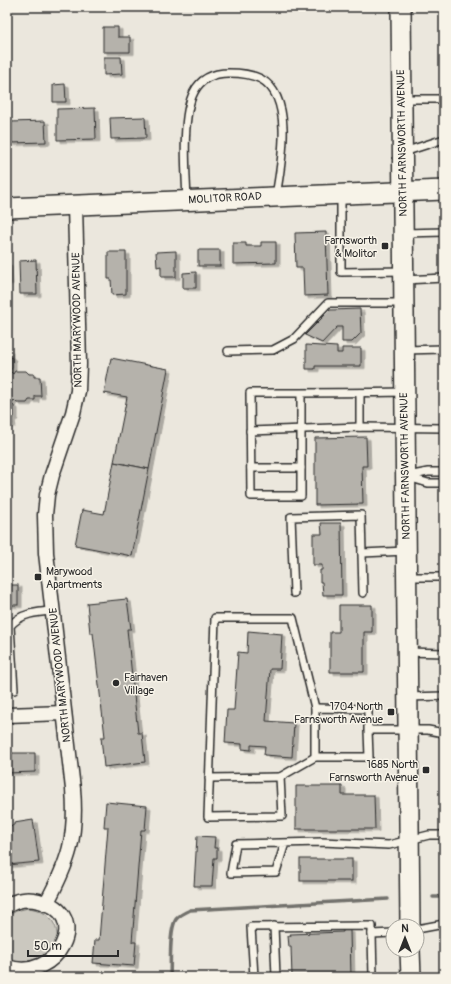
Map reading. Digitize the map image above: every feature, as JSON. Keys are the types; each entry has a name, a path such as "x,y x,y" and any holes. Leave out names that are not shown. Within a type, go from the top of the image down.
{"main road":[{"name":"NORTH FARNSWORTH AVENUE","path":"401,7 410,918"},
{"name":"MOLITOR ROAD","path":"7,208 444,190"},
{"path":"410,958 411,977"}],"street":[{"name":"NORTH MARYWOOD AVENUE","path":"46,904 65,865 73,834 74,801 46,553 44,515 52,475 73,413 78,391 79,364 75,205"},
{"path":"7,715 64,713"},
{"path":"7,906 21,900 31,899 46,904 58,912 66,931 64,951 51,972 22,974 7,967"}],"lane":[{"path":"187,200 186,160 190,104 193,93 199,84 208,76 220,73 246,74 261,79 270,87 279,100 283,117 281,164 276,196"},
{"path":"401,99 444,99"},
{"path":"402,153 444,139"},
{"path":"341,194 341,272 444,278"},
{"path":"404,233 444,232"},
{"path":"228,351 273,350 294,339 328,303 403,303"},
{"path":"404,350 444,349"},
{"path":"301,393 301,496 251,496 250,393 404,392"},
{"path":"360,393 360,427"},
{"path":"250,430 301,430 360,427 444,428"},
{"path":"251,468 301,468"},
{"path":"405,477 428,472 444,472"},
{"path":"405,477 428,483 444,482"},
{"path":"294,593 291,517 361,514 363,593"},
{"path":"362,553 406,551"},
{"path":"406,577 444,577"},
{"path":"14,690 10,626 16,619 33,612 53,611"},
{"path":"280,778 282,816 208,817 215,618 293,618 314,708 315,757"},
{"path":"407,652 444,653"},
{"path":"408,697 444,696"},
{"path":"209,778 280,778 315,757 369,757 368,708 314,708"},
{"path":"368,730 408,730 444,733"},
{"path":"285,843 276,872 231,874 236,844 285,843 389,845 429,835 444,835"},
{"path":"425,928 444,924"},
{"path":"274,926 276,977"},
{"path":"254,977 251,927 372,926 373,977"},
{"path":"372,934 385,933"}],"shaded area":[{"path":"28,908 35,909 47,915 51,919 57,931 57,945 38,966 7,958 7,917 16,911"}],"building":[{"path":"103,27 118,27 118,37 130,37 130,52 103,52"},
{"path":"104,57 121,57 122,74 104,75"},
{"path":"65,84 66,102 53,102 53,85"},
{"path":"95,108 96,139 57,140 57,109"},
{"path":"441,114 444,114 444,131 441,131"},
{"path":"145,117 146,138 111,139 110,118"},
{"path":"45,121 46,142 11,143 10,122"},
{"path":"326,232 328,295 304,296 303,268 296,268 295,233"},
{"path":"261,242 276,242 276,263 233,264 233,243 246,243 246,246 261,246"},
{"path":"442,242 444,242 444,266 442,266"},
{"path":"198,250 220,250 220,266 198,266"},
{"path":"176,251 176,277 161,277 161,266 157,267 156,252"},
{"path":"108,252 126,252 126,294 112,295 111,279 108,279"},
{"path":"36,260 37,294 20,294 19,261"},
{"path":"8,263 9,282 7,282"},
{"path":"196,272 196,288 183,288 183,273"},
{"path":"360,309 361,333 352,342 342,342 342,327 337,327 322,343 305,335 330,310"},
{"path":"306,345 337,347 337,353 342,353 342,348 361,348 361,366 315,366 315,369 306,369"},
{"path":"7,350 9,350 9,355 12,358 12,368 10,371 13,374 15,371 26,371 29,374 34,374 34,377 40,377 41,396 35,396 35,400 29,400 27,403 17,403 14,400 11,404 14,406 14,417 11,419 12,424 7,425"},
{"path":"111,358 168,369 149,469 114,462 127,397 104,393"},
{"path":"366,437 367,466 362,466 363,504 315,505 315,438"},
{"path":"114,462 149,469 132,556 75,545 82,510 104,514"},
{"path":"321,523 341,523 342,595 323,595 322,582 320,582 320,570 322,570 322,565 313,565 313,534 322,534"},
{"path":"7,585 18,585 18,605 7,605"},
{"name":"Fairhaven Village","path":"127,599 131,629 127,629 138,733 142,733 145,762 104,767 101,737 105,737 93,633 90,633 87,603"},
{"path":"339,605 372,605 372,632 364,632 364,672 330,672 330,632 339,632"},
{"path":"248,631 282,634 280,669 270,669 266,721 294,723 292,757 264,755 265,746 251,745 251,750 242,749 242,744 225,743 227,710 234,710 238,652 247,653"},
{"path":"7,753 35,753 35,772 7,773"},
{"path":"296,786 342,786 342,795 374,795 375,829 296,829"},
{"path":"106,802 147,806 145,830 141,830 132,942 136,942 134,966 93,963 95,940 99,940 108,827 104,827"},
{"path":"33,820 39,862 7,865 7,826 14,825 14,823"},
{"path":"197,836 215,837 214,848 217,848 217,858 214,858 212,886 194,886"},
{"path":"300,859 352,859 352,881 300,881"},
{"path":"343,930 350,930 351,977 292,977 291,947 289,947 288,936 291,936 290,934 343,932"}],"waterway":[{"path":"433,897 444,897"},
{"path":"170,977 173,926 178,917 190,910 388,899"}],"place":[{"name":"Farnsworth & Molitor","path":"385,246"},
{"name":"Marywood Apartments","path":"38,577"},
{"name":"Fairhaven Village","path":"116,683"},
{"name":"1704 North Farnsworth Avenue","path":"391,712"},
{"name":"1685 North Farnsworth Avenue","path":"426,770"}]}
